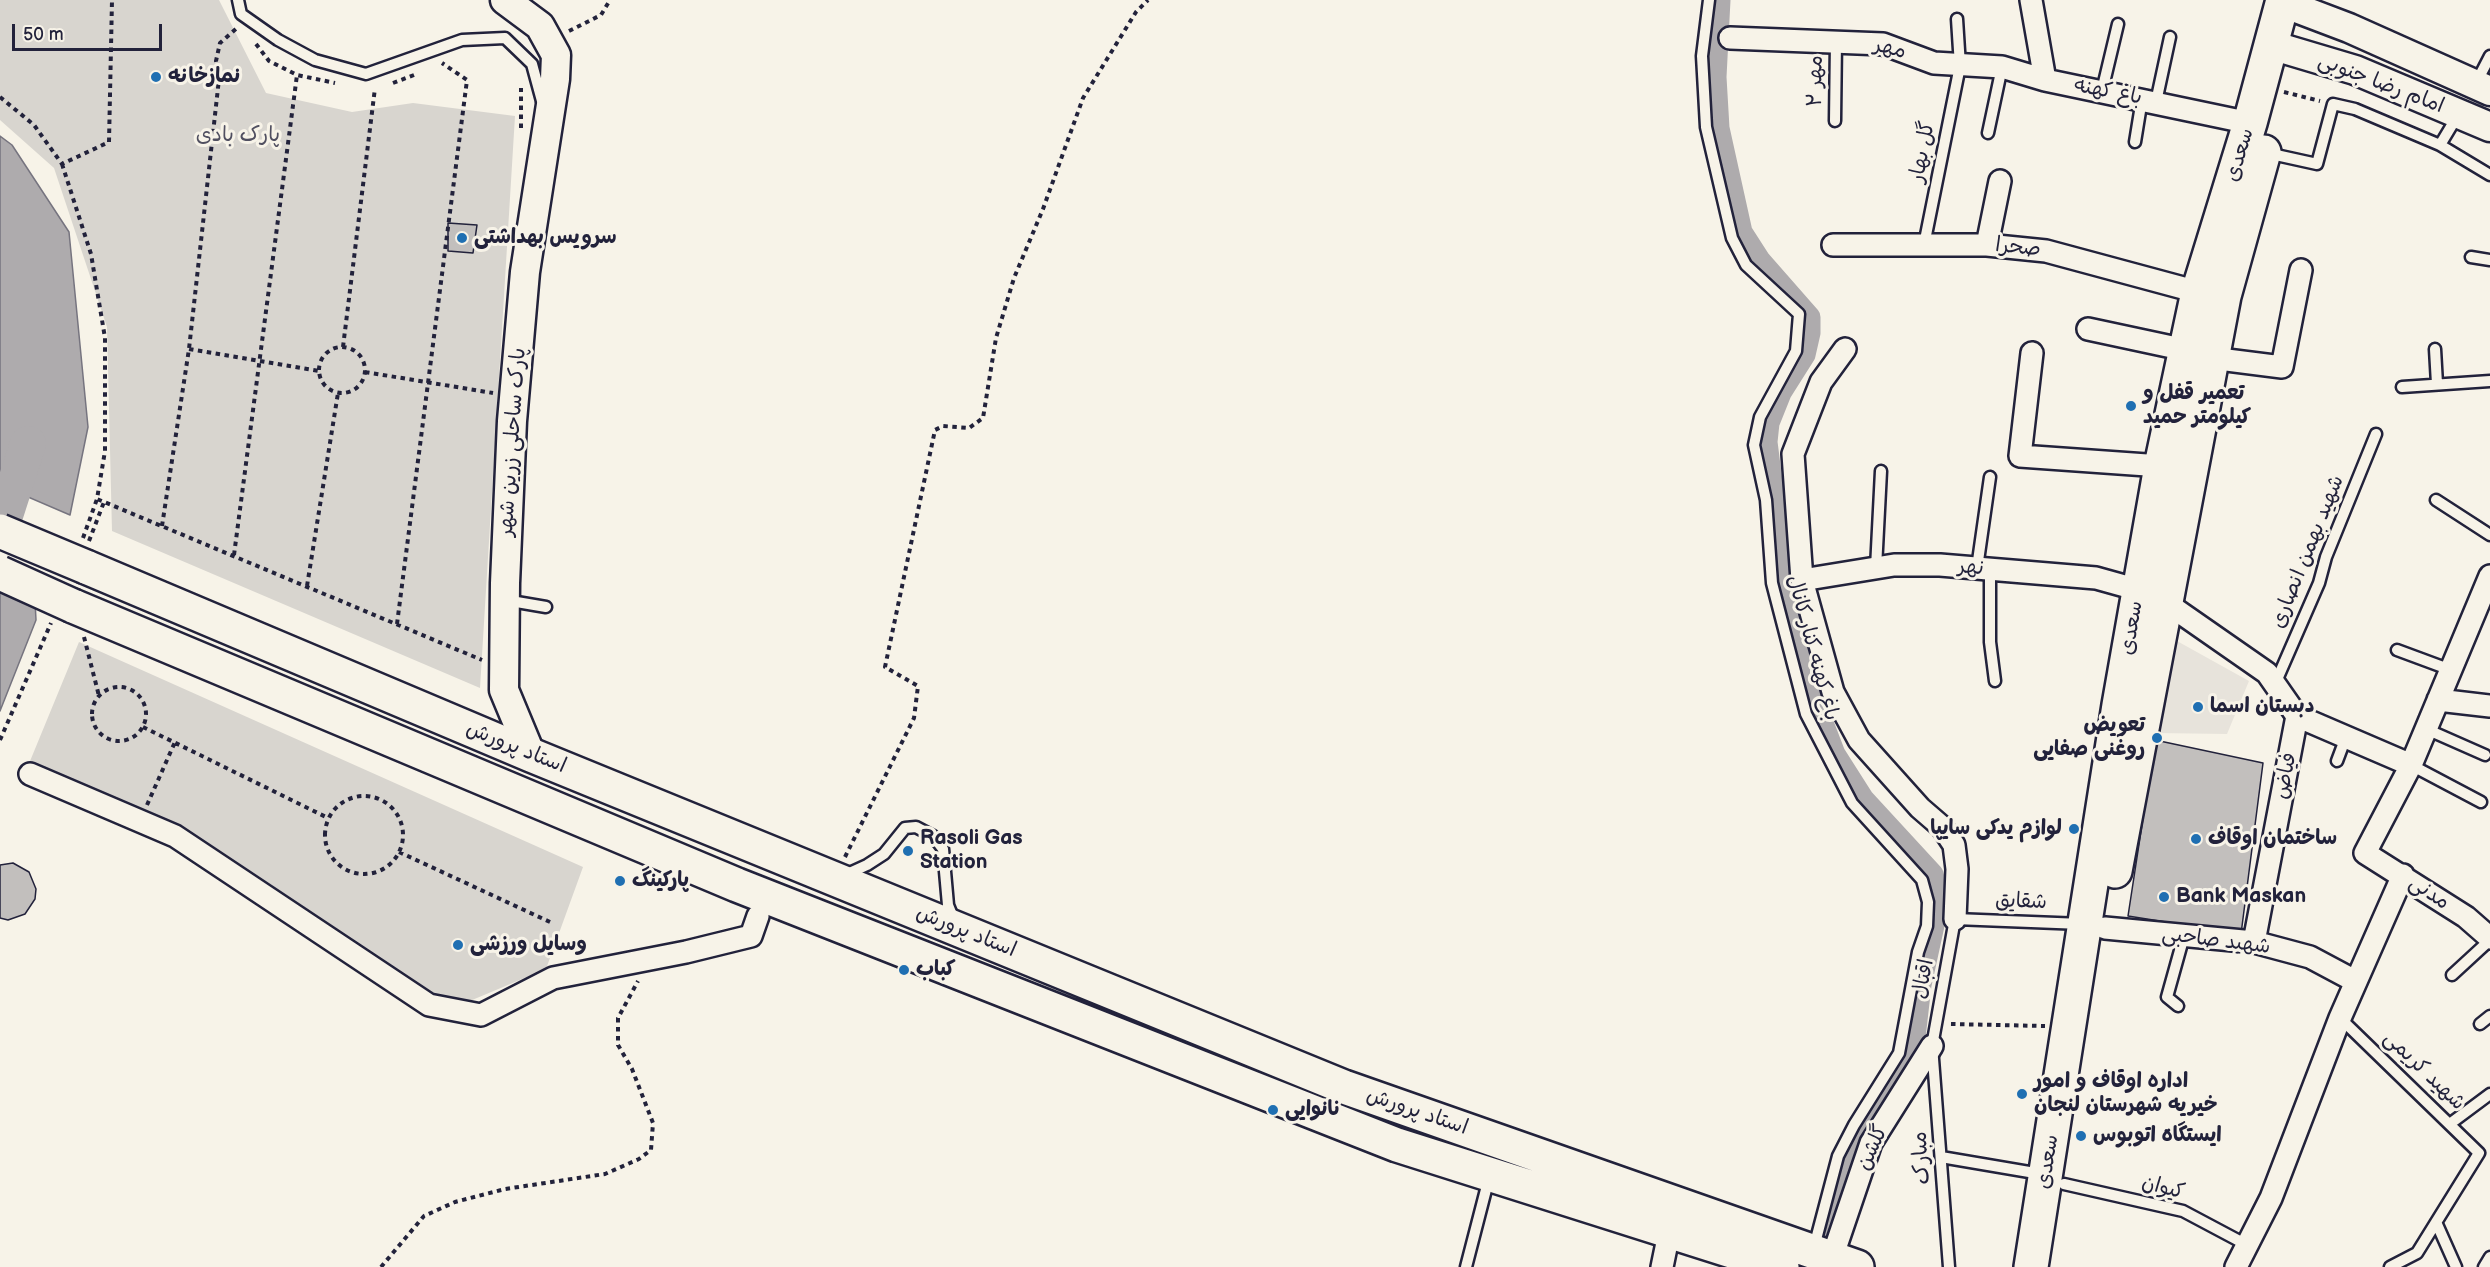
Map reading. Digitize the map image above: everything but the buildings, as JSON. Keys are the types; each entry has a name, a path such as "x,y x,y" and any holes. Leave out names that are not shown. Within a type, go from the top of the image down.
{"main road":[{"name":"سعدی","path":"2031,1267 2055,1179 2095,926 2152,596 2198,354 2198,292 2250,123 2281,48 2293,3"},
{"name":"سعدی","path":"2152,596 2161,466 2198,354 2224,296 2281,92 2281,48"},
{"name":"استاد پرورش","path":"0,531 531,755 1344,1086 1834,1259"},
{"name":"استاد پرورش","path":"0,573 77,617 291,699 737,885 1397,1145 1782,1267"},
{"path":"291,699 306,662"},
{"name":"سعدی","path":"2054,1267 2055,1179 2069,1027 2095,926"},
{"path":"1397,1145 1408,1109"}],"street":[{"name":"پارک ساحلی زرین شهر","path":"505,0 540,26 556,55 523,295 513,421 505,600 504,690 531,755"},
{"name":"باغ کهنه","path":"2031,0 2045,80 2250,123"},
{"name":"امام رضا جنوبی","path":"2293,3 2483,88"},
{"path":"2328,62 2321,51 2322,36 2332,27 2349,28"},
{"name":"مهر","path":"1730,38 1883,44 1934,63 2002,67 2045,80"},
{"name":"امام رضا جنوبی","path":"2281,48 2355,70 2490,127"},
{"path":"1987,245 2000,181"},
{"name":"صحرا","path":"1833,245 1987,245 2046,251 2198,292"},
{"path":"2088,330 2198,354 2282,367 2301,270"},
{"path":"1845,349 1821,382 1793,454 1793,489 1802,580 1833,692 1859,740 1920,808 1941,826 1954,845 1957,869 1955,919"},
{"path":"2032,352 2020,456 2161,466"},
{"name":"نهر","path":"1802,580 1894,565 2096,578 2152,596 2267,673 2297,716"},
{"path":"2297,716 2411,765 2490,576"},
{"path":"2438,700 2490,706"},
{"name":"فیاض","path":"2254,942 2297,716"},
{"name":"مدنی","path":"2411,765 2365,853 2403,874 2466,917 2490,939"},
{"path":"30,774 175,836 429,1005 481,1015 553,978 751,936 758,916"},
{"path":"2236,1267 2271,1198 2355,981 2403,874"},
{"path":"737,885 758,916"},
{"path":"758,916 794,906"},
{"name":"شهید صاحبی","path":"2095,926 2254,942 2310,957 2355,981"},
{"name":"گلشن","path":"1834,1259 1871,1143 1932,1046"},
{"path":"1662,1267 1669,1233"}],"lane":[{"name":"پارک ساحلی زرین شهر","path":"238,0 242,14 278,39 315,60 366,74 462,40 505,38 532,64 548,125"},
{"name":"باغ کهنه کنار کانال","path":"1709,0 1702,56 1706,127 1732,238 1746,265 1799,314 1796,351 1760,417 1754,445 1766,500 1772,583 1806,714 1852,803 1922,880 1928,902 1927,926 1918,952 1899,1053 1854,1125 1838,1156 1834,1259"},
{"name":"گل بهار","path":"1924,245 1960,66 1957,19"},
{"path":"2102,91 2118,24"},
{"path":"2134,142 2170,37"},
{"name":"مهر ۲","path":"1835,121 1836,41"},
{"path":"2483,88 2490,56"},
{"path":"1988,133 2002,67"},
{"path":"2264,153 2317,164 2332,104 2355,109 2440,146 2490,175"},
{"path":"2440,146 2459,114"},
{"path":"2471,258 2490,260"},
{"path":"2435,349 2437,384"},
{"path":"2402,387 2490,381"},
{"name":"شهید بهمن انصاری","path":"2275,684 2319,583 2326,556 2376,434"},
{"path":"1876,568 1881,471"},
{"path":"1990,477 1984,569 1995,681"},
{"path":"2436,500 2490,535"},
{"path":"505,600 546,607"},
{"path":"2397,650 2451,670"},
{"path":"2426,729 2485,754"},
{"path":"2337,761 2346,737"},
{"path":"2411,765 2481,802"},
{"path":"835,879 867,865 884,854 905,828 916,827 933,836 943,849 948,905 957,928"},
{"name":"شقایق","path":"1955,919 2095,926"},
{"name":"اقبال","path":"1932,1046 1955,919"},
{"path":"2178,1006 2167,997 2184,936"},
{"path":"2452,975 2490,939"},
{"path":"2480,1024 2490,1016"},
{"name":"شهید کریمی","path":"2340,1018 2480,1153 2436,1222"},
{"name":"مبارک","path":"1932,1046 1950,1267"},
{"path":"2451,1123 2490,1095"},
{"name":"کیوان","path":"1941,1157 2055,1179 2183,1211 2247,1245"},
{"path":"1466,1267 1489,1175"},
{"path":"2390,1267 2417,1253 2436,1222"},
{"path":"2436,1222 2456,1267"},
{"path":"2484,1267 2490,1257"}],"path":[{"path":"62,164 109,142 112,0"},
{"path":"547,38 580,27 601,15 610,0"},
{"path":"835,879 914,718 918,686 885,667 935,430 943,426 969,428 983,418 996,338 1014,278 1043,209 1083,98 1136,12 1148,0"},
{"path":"235,17 245,30"},
{"path":"162,526 189,349 219,79 216,61 220,43 241,24"},
{"path":"250,37 269,61 297,75 339,84"},
{"path":"432,67 450,59"},
{"path":"397,624 467,81 441,63"},
{"path":"367,87 375,88 423,71"},
{"path":"234,555 297,75"},
{"path":"521,78 521,135"},
{"path":"343,347 375,88"},
{"path":"2281,92 2332,104"},
{"path":"0,97 34,125 62,164 91,254 102,308 105,338 105,451 97,499 492,664"},
{"path":"343,347 350,348 362,358 365,372 363,379 353,390 338,393 325,386 319,371 320,364 329,351 343,347"},
{"path":"189,349 319,371"},
{"path":"365,372 494,393"},
{"path":"307,586 338,393"},
{"path":"83,566 104,502"},
{"path":"77,617 99,696"},
{"path":"114,688 131,690 143,702 146,710 143,727 138,734 121,741 104,736 93,721 92,712 99,696 114,688"},
{"path":"143,727 328,818"},
{"path":"140,821 175,742"},
{"path":"358,795 383,800 400,820 403,833 399,852 386,867 375,873 350,872 330,856 325,844 328,818 335,807 358,795"},
{"path":"399,852 550,922"},
{"path":"381,1267 424,1216 455,1202 505,1189 605,1174 639,1159 651,1150 653,1123 632,1069 618,1045 618,1018 648,959"},
{"path":"1935,1024 2069,1027"}],"shaded area":[{"path":"0,136 12,145 69,232 88,427 70,515 0,485"},
{"path":"0,585 35,601 36,620 0,711"},
{"name":"دبستان اسما","path":"2168,636 2249,681 2227,734 2155,733"}],"green space":[{"name":"پارک بادی","path":"0,0 219,0 266,93 352,112 413,103 515,116 480,688 112,531 107,327 54,168 0,120"},
{"path":"79,642 583,867 546,969 465,1003 421,992 270,884 147,813 28,766"}],"waterway":[{"path":"1720,0 1716,77 1719,128 1742,232 1760,260 1810,317 1810,333 1805,355 1781,393 1769,423 1767,442 1787,599 1802,668 1835,754 1863,798 1933,874 1937,891 1938,907 1921,985 1913,1055 1863,1131 1849,1159 1827,1230"},
{"path":"0,531 28,444"}],"place":[{"name":"نمازخانه","path":"156,77"},
{"name":"سرویس بهداشتی","path":"462,238"},
{"name":"تعمیر قفل و کیلومتر حمید","path":"2131,406"},
{"name":"دبستان اسما","path":"2198,707"},
{"name":"تعویض روغنی صفایی","path":"2157,738"},
{"name":"لوازم یدکی سایپا","path":"2074,829"},
{"name":"ساختمان اوقاف","path":"2196,839"},
{"name":"Rasoli Gas Station","path":"908,851"},
{"name":"پارکینگ","path":"620,881"},
{"name":"Bank Maskan","path":"2164,897"},
{"name":"وسایل ورزشی","path":"458,945"},
{"name":"کباب","path":"904,970"},
{"name":"اداره اوقاف و امور خیریه شهرستان لنجان","path":"2022,1094"},
{"name":"نانوایی","path":"1273,1110"},
{"name":"ایستگاه اتوبوس","path":"2081,1136"}]}
